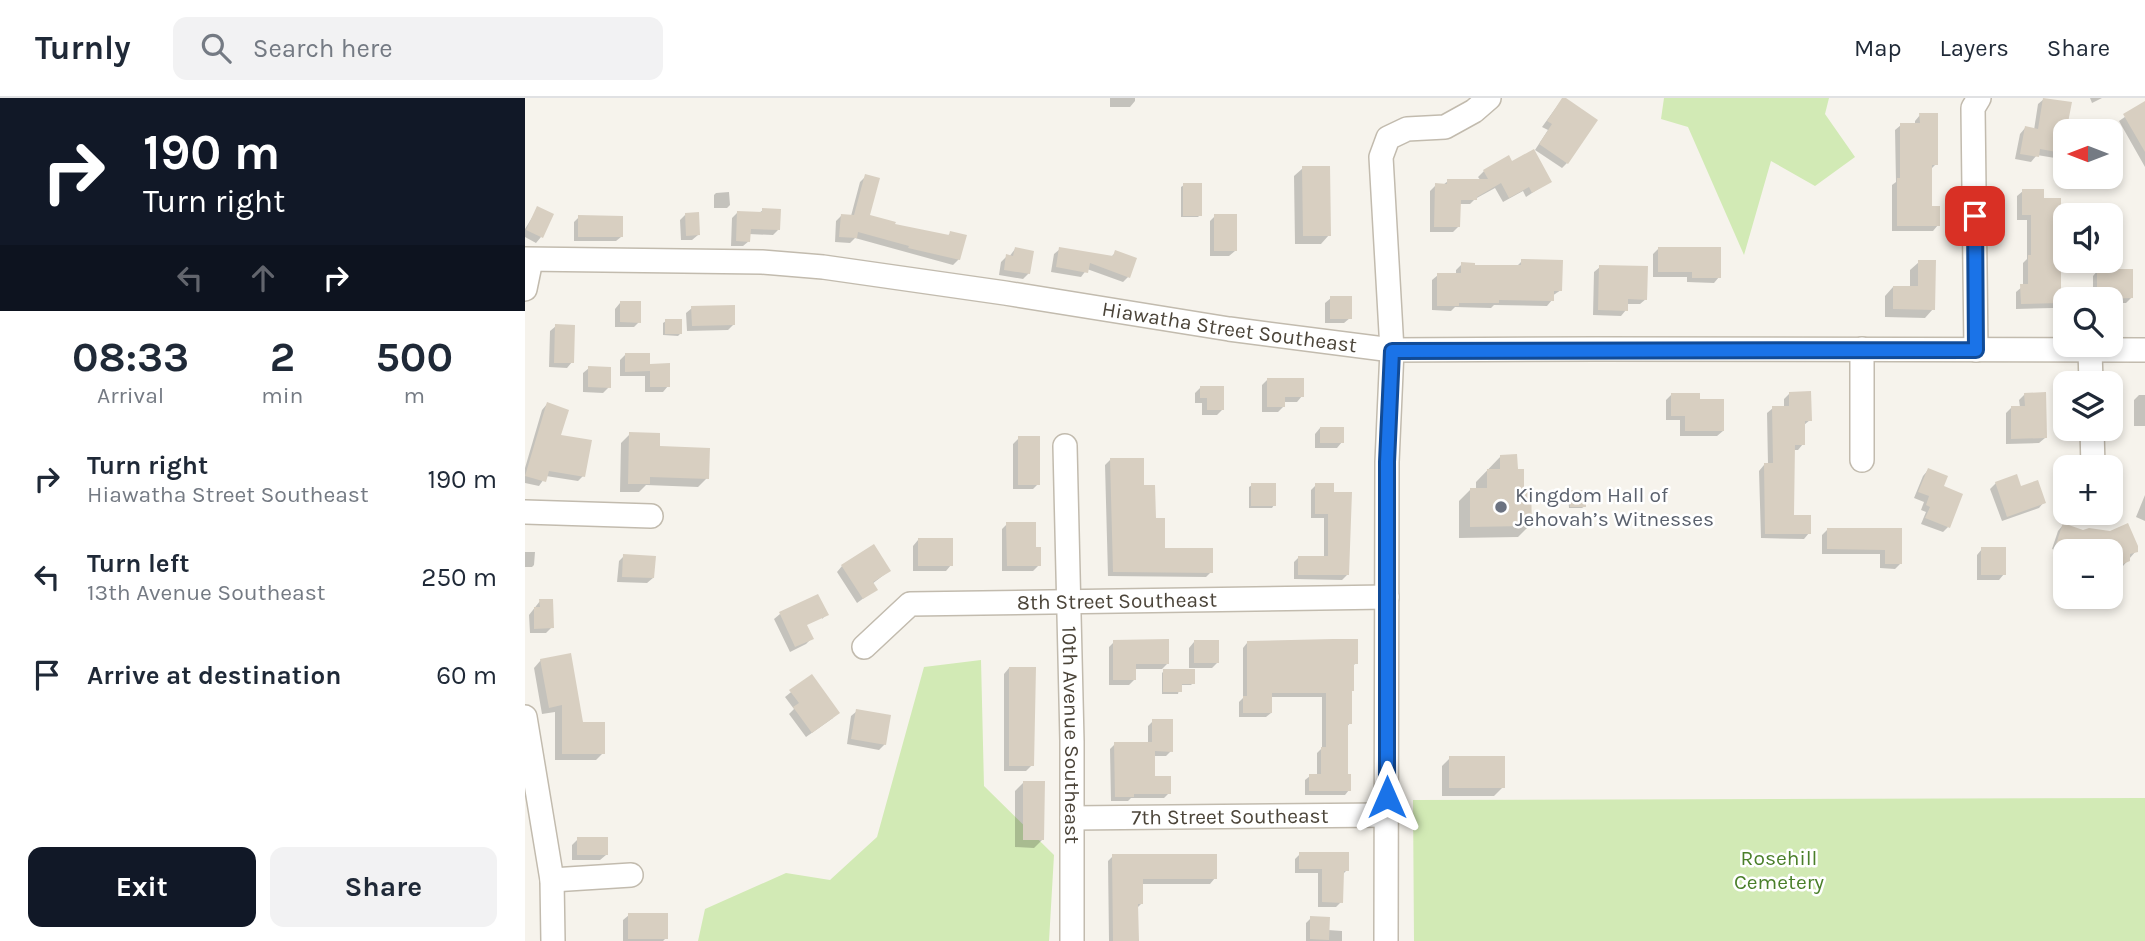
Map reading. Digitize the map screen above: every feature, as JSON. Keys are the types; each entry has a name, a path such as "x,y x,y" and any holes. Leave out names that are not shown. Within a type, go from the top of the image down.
{"street":[{"path":"1387,941 1387,462 1392,351 1381,157 1388,138 1407,129 1445,127 1474,111 1489,98"},
{"path":"1976,350 1973,108 1979,98"},
{"path":"525,289 528,259"},
{"name":"Hiawatha Street Southeast","path":"528,259 762,262 823,268 1392,351 2053,350"},
{"path":"1862,349 1862,460"},
{"name":"Hiawatha Street Southeast","path":"2123,350 2145,350"},
{"name":"10th Avenue Southeast","path":"1065,446 1072,941"},
{"path":"525,512 651,516"},
{"name":"8th Street Southeast","path":"864,647 910,604 1387,597"},
{"path":"525,717 552,880 553,941"},
{"name":"7th Street Southeast","path":"1072,818 1387,815"},
{"path":"552,880 631,875"}],"green space":[{"path":"1664,98 1829,98 1825,114 1855,157 1815,186 1771,161 1744,255 1688,127 1661,119"},
{"path":"981,660 984,786 1054,855 1049,941 698,941 705,909 786,873 830,880 877,837 924,667"},
{"name":"Rosehill Cemetery","path":"2145,798 2145,941 1414,941 1413,800"}],"building":[{"path":"1562,98 1598,120 1568,164 1539,144 1552,124 1547,121"},
{"path":"2043,98 2072,102 2069,119 2053,119 2053,151 2040,149 2039,157 2020,154 2025,126 2038,129"},
{"path":"2145,101 2145,152 2123,114"},
{"path":"1919,113 1938,113 1938,165 1932,165 1932,206 1940,206 1940,226 1897,226 1900,123 1920,123"},
{"path":"1534,149 1552,182 1532,193 1529,187 1509,198 1501,183 1477,197 1477,200 1461,200 1460,227 1434,227 1435,183 1447,184 1447,179 1488,179 1483,170 1509,155 1512,161"},
{"path":"1302,166 1330,166 1331,236 1303,236"},
{"path":"865,174 880,178 870,215 896,222 895,224 949,235 950,231 967,235 960,260 908,248 909,246 858,232 857,238 839,237 841,214 854,215"},
{"path":"1183,183 1202,183 1202,216 1183,216"},
{"path":"2022,189 2044,189 2044,198 2061,198 2061,203 2053,203 2053,273 2061,273 2061,287 2053,287 2053,303 2021,304 2020,284 2028,284 2028,255 2031,255 2031,215 2022,215"},
{"path":"537,206 554,214 543,238 526,230"},
{"path":"762,208 781,209 780,230 751,229 750,242 736,241 737,211 762,212"},
{"path":"699,212 700,235 686,236 685,213"},
{"path":"1214,214 1237,214 1237,251 1214,251"},
{"path":"578,215 623,216 623,237 578,237"},
{"path":"1015,247 1034,251 1030,274 1004,270 1006,254 1013,256"},
{"path":"1059,247 1113,256 1115,250 1137,258 1130,278 1090,263 1088,273 1056,267"},
{"path":"1658,247 1721,247 1721,278 1692,278 1692,272 1658,272"},
{"path":"1521,259 1563,260 1562,291 1554,291 1554,301 1499,300 1499,303 1437,306 1437,273 1461,273 1461,262 1475,265 1521,265"},
{"path":"1918,260 1936,260 1935,310 1893,309 1893,286 1918,286"},
{"path":"1599,265 1648,266 1647,300 1628,299 1628,311 1598,310"},
{"path":"2123,269 2133,269 2133,298 2123,298 2123,287 2097,287 2097,273 2123,273"},
{"path":"1330,296 1352,296 1352,319 1330,319"},
{"path":"620,301 641,301 641,323 620,322"},
{"path":"735,305 735,325 692,326 691,306"},
{"path":"665,319 682,319 682,334 665,334"},
{"path":"555,324 575,325 574,363 554,363"},
{"path":"625,353 650,353 650,364 670,363 670,387 650,387 650,371 625,372"},
{"path":"588,366 611,367 611,388 588,387"},
{"path":"1267,378 1304,378 1304,397 1285,397 1285,407 1267,407"},
{"path":"1200,386 1224,386 1224,410 1207,410 1207,398 1200,398"},
{"path":"1811,391 1812,421 1805,421 1805,445 1795,445 1794,515 1811,515 1811,534 1765,534 1764,463 1773,463 1772,406 1789,406 1789,392"},
{"path":"2046,392 2047,438 2011,439 2011,406 2025,406 2024,393"},
{"path":"1671,393 1700,393 1700,399 1724,399 1724,431 1685,431 1685,416 1671,416"},
{"path":"547,402 569,410 561,435 592,440 585,477 549,471 546,482 525,476"},
{"path":"1320,427 1344,427 1344,443 1320,443"},
{"path":"629,432 660,433 660,446 710,448 709,479 650,477 650,484 628,484"},
{"path":"1018,436 1040,436 1040,485 1018,485"},
{"name":"Kingdom Hall of Jehovah’s Witnesses","path":"1517,454 1518,469 1524,469 1524,488 1531,488 1532,526 1470,527 1470,488 1487,488 1487,469 1500,469 1500,455"},
{"path":"1110,458 1144,458 1144,485 1155,485 1156,518 1165,518 1165,548 1213,548 1213,573 1113,572"},
{"path":"1928,468 1948,476 1944,486 1963,494 1950,528 1925,518 1930,507 1926,505 1929,496 1918,492"},
{"path":"2017,474 2021,486 2038,480 2046,503 2007,517 1995,482"},
{"path":"1251,483 1276,483 1276,506 1251,506"},
{"path":"1315,483 1334,483 1334,492 1352,492 1349,575 1298,575 1298,556 1328,556 1328,514 1315,514"},
{"path":"1570,490 1586,490 1586,507 1570,507"},
{"path":"1006,522 1036,522 1036,547 1041,547 1041,566 1007,566"},
{"path":"2128,523 2138,552 2130,554 2130,561 2123,564 2123,539 2058,539 2062,525 2083,530 2089,528 2110,531"},
{"path":"1827,528 1902,528 1902,564 1885,564 1885,550 1827,549"},
{"path":"918,538 953,538 953,566 918,566"},
{"path":"874,544 891,571 873,582 878,590 863,599 841,565"},
{"path":"1981,547 2006,547 2006,575 1981,575"},
{"path":"623,554 656,556 654,578 622,577"},
{"path":"818,594 829,615 807,625 814,639 795,647 779,612"},
{"path":"539,599 553,599 554,628 534,629 534,607 540,607"},
{"path":"1169,639 1169,664 1136,664 1136,680 1113,680 1113,640"},
{"path":"1358,639 1358,664 1354,664 1352,691 1352,724 1348,724 1348,774 1351,774 1351,791 1309,791 1309,774 1321,774 1321,747 1326,747 1326,693 1272,693 1272,713 1243,713 1243,696 1247,696 1247,641"},
{"path":"1194,640 1219,640 1219,663 1194,663"},
{"path":"571,653 583,722 605,722 605,754 562,754 562,705 549,708 540,659"},
{"path":"1009,667 1036,667 1034,766 1009,766"},
{"path":"1163,669 1195,669 1195,684 1182,684 1182,692 1163,692"},
{"path":"812,674 840,713 812,733 793,707 799,703 789,690"},
{"path":"856,709 891,715 886,745 851,739"},
{"path":"1152,719 1173,719 1173,752 1155,751 1155,776 1171,776 1171,794 1115,797 1114,742 1152,742"},
{"path":"1449,756 1505,756 1505,788 1449,788"},
{"path":"1023,781 1045,781 1044,840 1023,840"},
{"path":"577,837 608,837 608,855 577,855"},
{"path":"1299,852 1349,852 1349,871 1344,871 1343,903 1322,902 1322,869 1299,869"},
{"path":"1112,854 1217,854 1217,879 1143,879 1143,904 1138,904 1139,941 1113,941"},
{"path":"628,913 668,913 668,939 628,939"},
{"path":"1310,916 1330,917 1329,940 1310,939"}],"place":[{"name":"Kingdom Hall of Jehovah’s Witnesses","path":"1501,507"}],"route":[{"path":"1387,797 1387,462 1392,351 1976,350 1975,216"}]}
